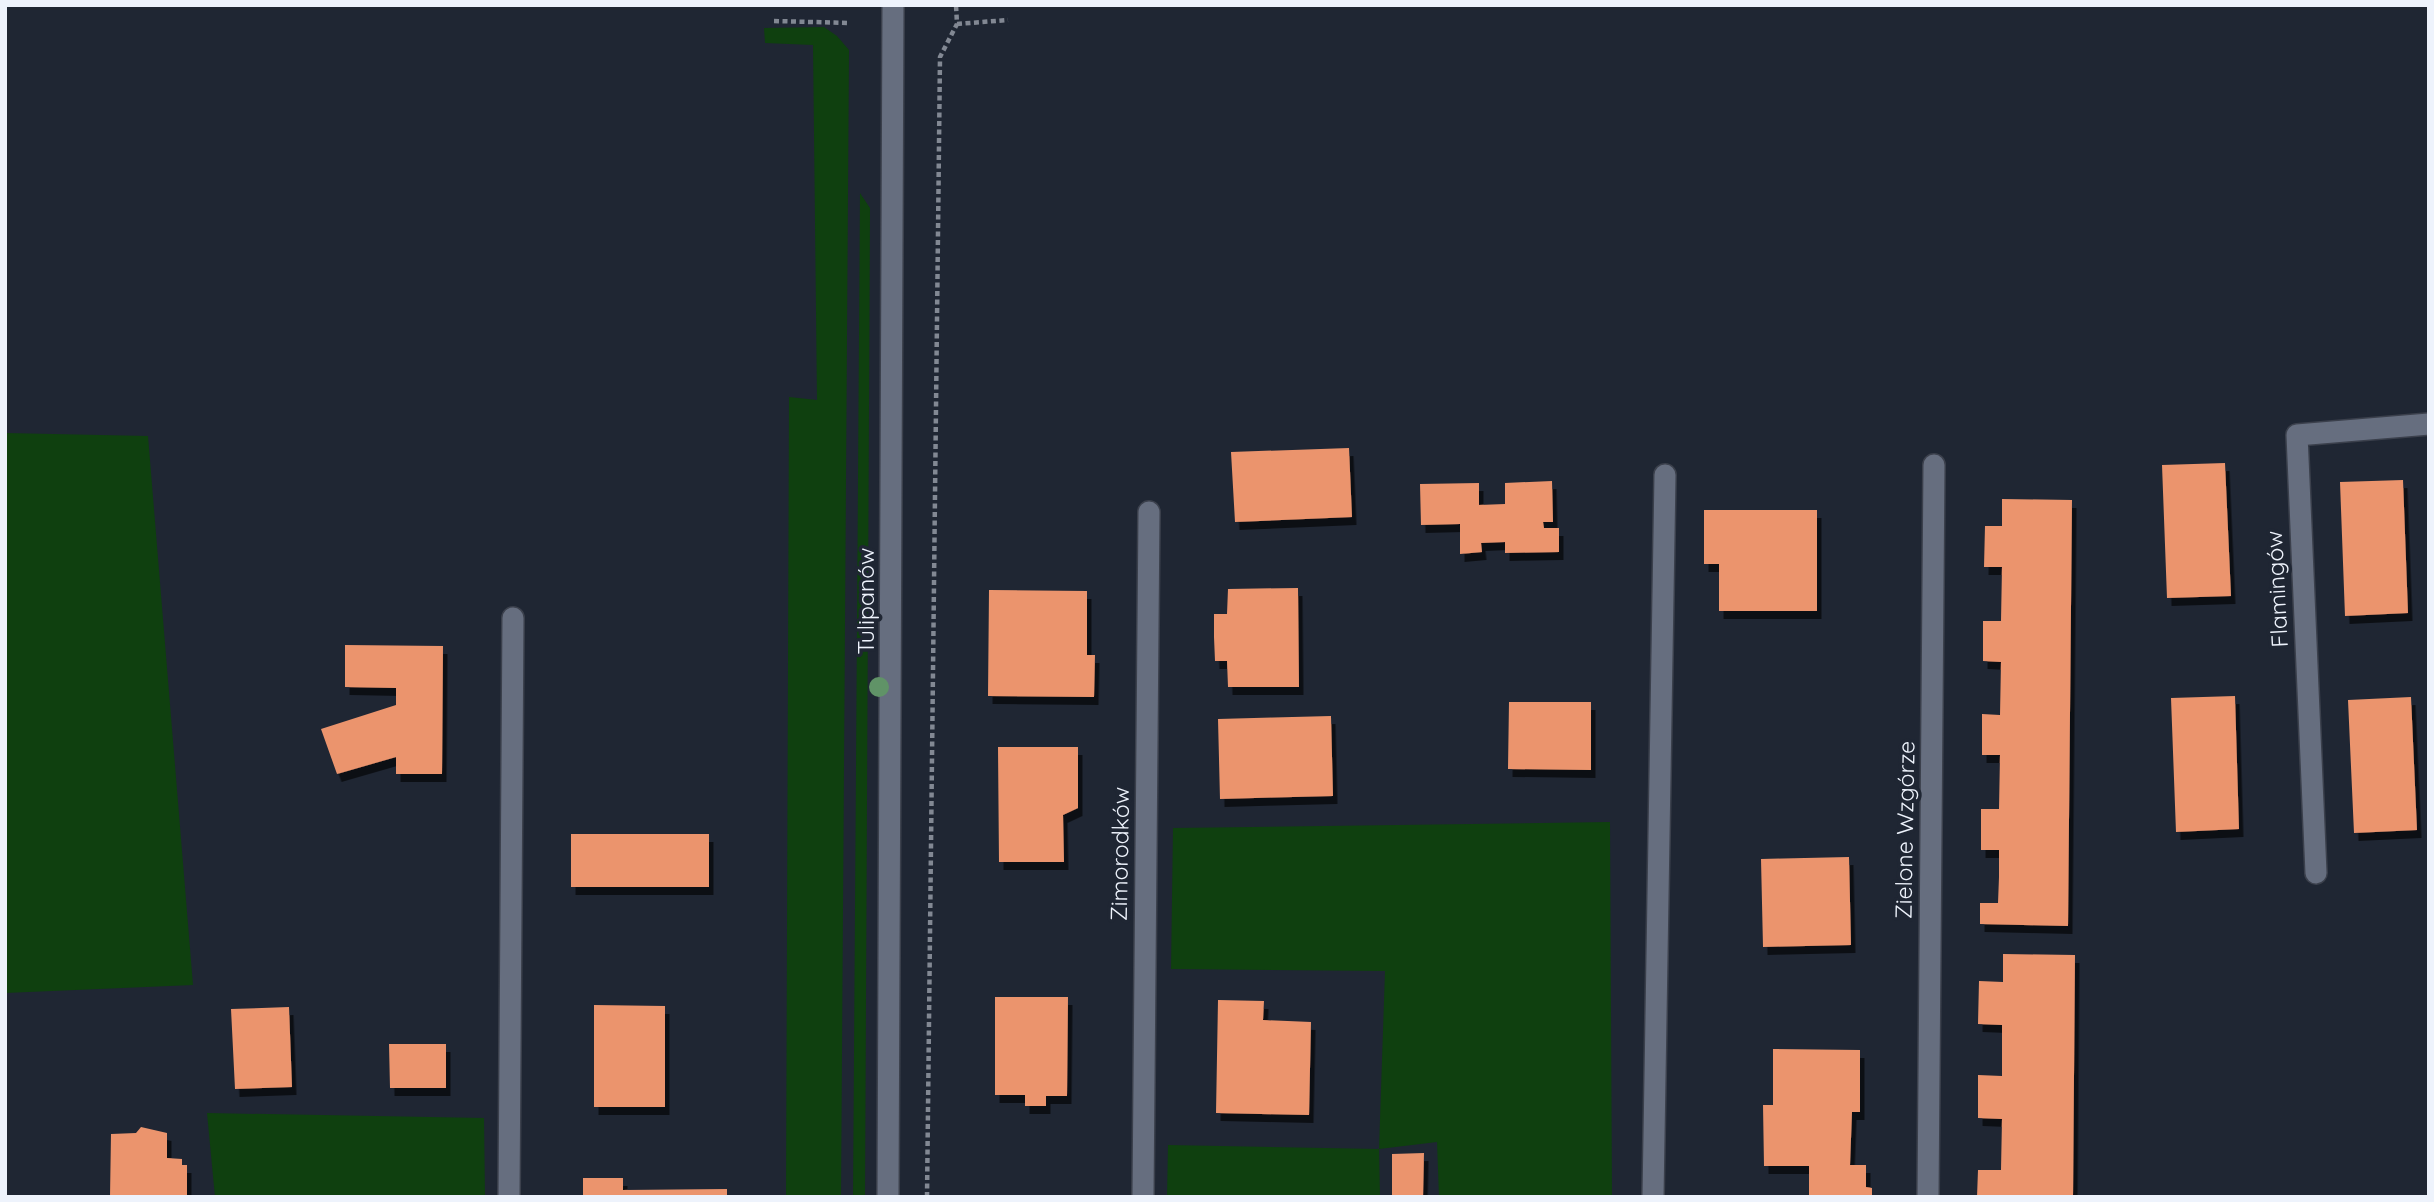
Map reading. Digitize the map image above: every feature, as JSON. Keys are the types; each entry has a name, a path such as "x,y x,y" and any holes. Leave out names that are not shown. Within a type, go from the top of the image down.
{"street":[{"name":"Tulipanów","path":"887,1197 893,5"},
{"name":"Flamingów","path":"2316,873 2297,435 2429,424"},
{"name":"Zielone Wzgórze","path":"1928,1197 1934,465"},
{"path":"1653,1197 1665,475"},
{"name":"Zimorodków","path":"1143,1197 1149,512"},
{"path":"509,1197 513,618"}],"path":[{"path":"927,1197 940,57 957,24 956,5"},
{"path":"957,24 1008,20"},
{"path":"775,21 850,23"}],"green space":[{"path":"824,27 837,36 849,50 841,1197 786,1197 789,397 817,400 813,45 765,43 764,28"},
{"path":"860,193 870,208 865,1197 853,1197"},
{"path":"5,433 148,436 193,985 5,993"},
{"path":"1610,822 1612,1197 1439,1197 1437,1142 1379,1149 1385,971 1171,969 1173,828"},
{"path":"207,1113 484,1118 485,1197 215,1197"},
{"path":"1168,1145 1379,1149 1380,1197 1167,1197"}],"building":[{"path":"1349,448 1352,517 1235,522 1231,452"},
{"path":"2225,463 2231,596 2167,598 2162,465"},
{"path":"2403,480 2408,613 2345,616 2340,482"},
{"path":"1552,481 1553,522 1543,522 1544,528 1559,528 1559,552 1505,553 1505,542 1481,543 1482,552 1460,554 1460,524 1421,525 1420,484 1479,483 1479,505 1505,504 1505,483"},
{"path":"2002,499 2072,500 2068,926 1980,924 1980,903 1998,903 1999,850 1981,850 1981,809 1999,809 2000,755 1982,755 1982,714 2000,715 2001,662 1983,661 1983,621 2001,621 2002,567 1984,567 1985,526 2002,526"},
{"path":"1704,510 1817,510 1817,611 1719,611 1719,564 1704,564"},
{"path":"1298,588 1299,687 1228,687 1227,661 1215,661 1214,614 1227,614 1228,589"},
{"path":"989,590 1087,591 1087,655 1095,655 1094,697 988,696"},
{"path":"345,645 443,646 442,774 396,774 396,757 337,774 321,729 396,705 396,688 345,687"},
{"path":"2235,696 2239,829 2176,832 2171,698"},
{"path":"2411,697 2417,830 2354,833 2348,700"},
{"path":"1509,702 1591,702 1591,770 1508,769"},
{"path":"1331,716 1333,796 1220,799 1218,719"},
{"path":"998,747 1078,747 1078,808 1063,815 1064,862 999,862"},
{"path":"571,834 709,834 709,887 571,887"},
{"path":"1849,857 1851,945 1763,947 1761,859"},
{"path":"2003,954 2075,955 2073,1197 1977,1197 1978,1170 2001,1170 2002,1119 1978,1118 1978,1075 2002,1076 2002,1025 1978,1024 1979,981 2003,982"},
{"path":"995,997 1068,997 1067,1096 1046,1096 1046,1106 1025,1106 1025,1095 995,1095"},
{"path":"1218,1000 1264,1001 1263,1020 1311,1022 1309,1115 1216,1113"},
{"path":"594,1005 665,1006 665,1107 594,1107"},
{"path":"289,1007 292,1087 235,1089 231,1009"},
{"path":"389,1044 446,1044 446,1088 390,1088"},
{"path":"1773,1049 1860,1050 1860,1112 1852,1112 1850,1165 1866,1165 1866,1187 1872,1188 1872,1197 1809,1197 1809,1166 1764,1166 1763,1105 1773,1105"},
{"path":"141,1127 167,1133 167,1158 182,1159 182,1165 187,1165 187,1195 110,1197 111,1134 136,1133"},
{"path":"1424,1153 1423,1197 1392,1197 1392,1154"},
{"path":"583,1178 623,1178 623,1190 727,1189 727,1197 583,1197"}]}
